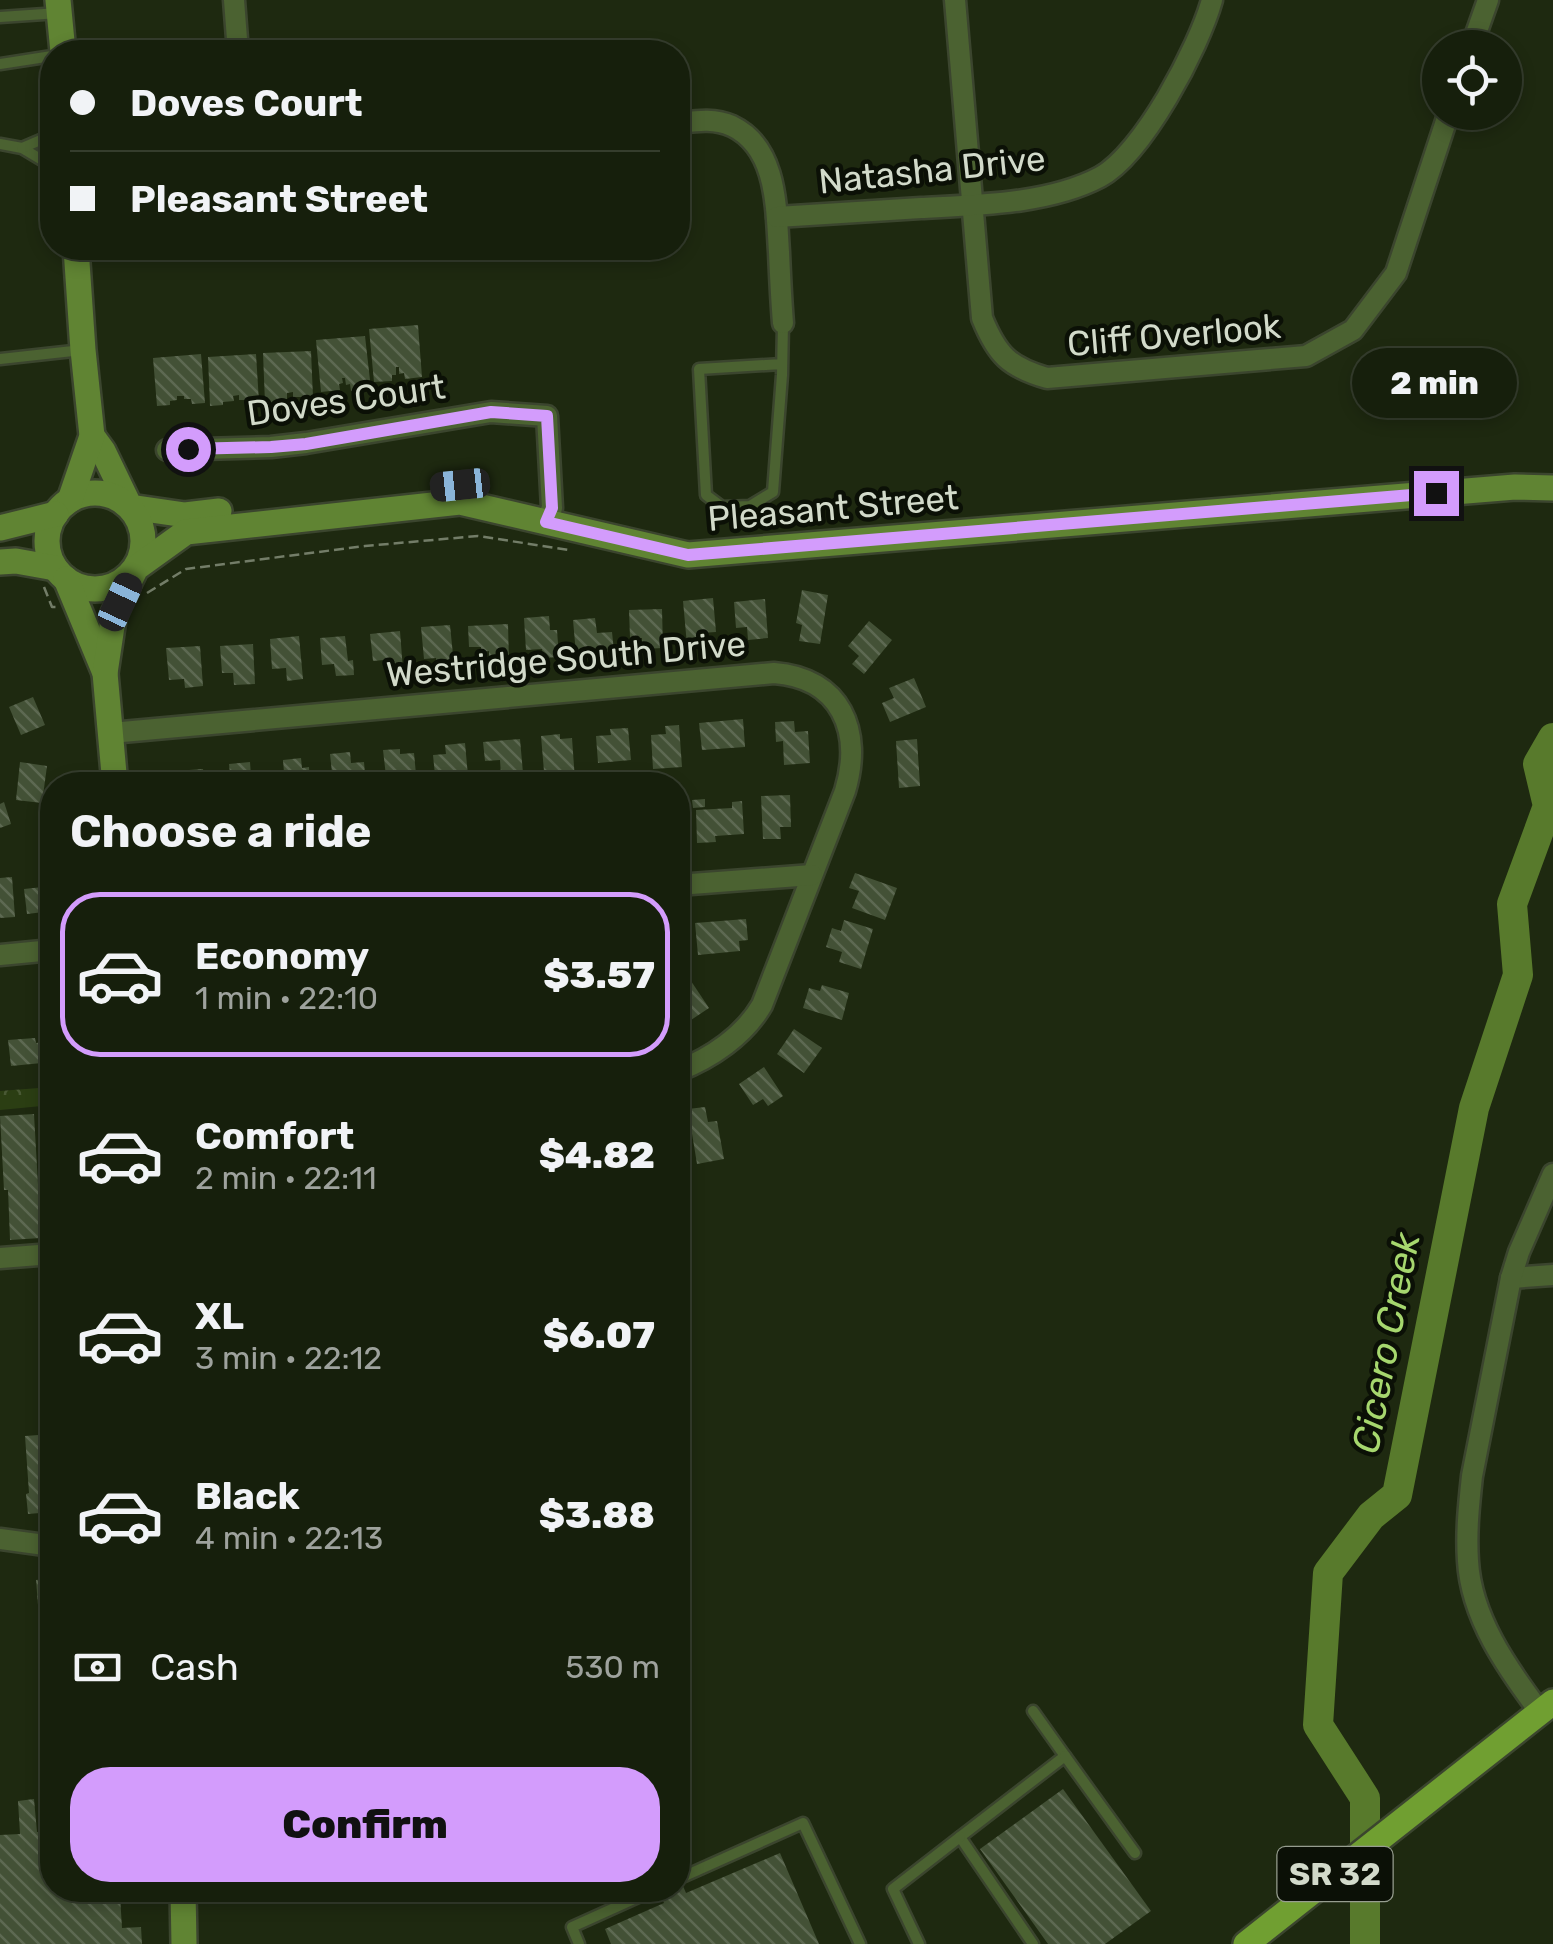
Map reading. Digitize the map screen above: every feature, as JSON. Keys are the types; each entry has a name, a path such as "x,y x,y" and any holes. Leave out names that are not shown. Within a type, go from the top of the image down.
{"main road":[{"path":"59,6 62,40"},
{"path":"77,260 92,436 63,507 50,524 47,539 49,554 105,674"},
{"path":"92,436 140,521 144,537 142,553 114,614 105,674 114,772"},
{"name":"Pleasant Street","path":"136,568 186,532 460,502 682,538 1495,471 1553,470"},
{"name":"Pleasant Street","path":"130,507 185,515 460,485 688,555 1495,488 1553,488"},
{"path":"0,528 63,507 85,494 102,493 130,507"},
{"path":"0,562 16,561 61,574 80,587 96,589 125,579 136,568"},
{"name":"SR 32","path":"1246,1944 1546,1707"},
{"path":"183,1902 184,1944"}],"street":[{"path":"234,0 237,40"},
{"name":"Cliff Overlook","path":"955,0 982,318 994,346 1022,370 1047,378 1306,356 1353,330 1396,273 1443,130"},
{"name":"Natasha Drive","path":"690,122 710,120 732,126 758,149 773,186 777,217 973,205 1049,195 1100,177 1122,160 1171,91 1202,30 1212,0"},
{"path":"1478,30 1488,0"},
{"path":"777,217 783,322"},
{"name":"Doves Court","path":"167,450 306,444 491,412 547,416 549,515"},
{"name":"Westridge South Drive","path":"112,732 774,673 812,682 838,704 846,720 852,750 845,791 762,1005 752,1022 711,1054 690,1065"},
{"path":"690,883 812,875"},
{"path":"0,955 40,951"},
{"path":"1546,1707 1516,1680 1489,1632 1474,1597 1468,1559 1472,1476 1512,1278 1518,1252 1553,1174"},
{"path":"0,1258 40,1250"},
{"path":"1512,1278 1553,1275"},
{"path":"0,1539 40,1544"}],"lane":[{"path":"0,17 59,6"},
{"path":"0,64 40,58"},
{"path":"22,148 40,139"},
{"path":"0,144 22,148 40,159"},
{"path":"782,364 699,369 706,495 722,507 750,506 772,492 782,364 783,322"},
{"path":"0,359 83,350"},
{"path":"1033,1711 1135,1853"},
{"path":"919,1944 892,1889 1065,1756"},
{"path":"690,1875 804,1823 860,1944"},
{"path":"960,1837 1034,1944"},
{"path":"579,1944 572,1927 627,1902"}],"path":[{"path":"40,1114 40,1144"}],"green space":[{"path":"40,1088 40,1106 0,1110 0,1091"}],"building":[{"path":"418,325 422,377 405,379 396,367 392,381 374,382 369,329"},
{"path":"365,336 371,389 351,391 350,384 346,385 342,378 340,390 321,392 316,340"},
{"path":"311,351 313,397 293,397 293,392 287,393 287,399 281,402 265,403 263,353"},
{"path":"201,354 205,403 192,404 191,399 177,396 170,405 157,406 153,358"},
{"path":"256,354 259,402 239,400 239,395 233,396 234,401 210,406 208,357"},
{"path":"802,590 828,595 820,644 799,641 802,625 796,623"},
{"path":"713,598 716,632 700,633 701,644 687,645 683,601"},
{"path":"765,599 768,638 748,640 747,627 736,628 734,602"},
{"path":"662,609 663,648 642,649 642,638 630,638 629,610"},
{"path":"549,616 550,630 557,630 559,657 543,658 542,649 526,650 524,618"},
{"path":"595,618 597,633 612,632 614,651 576,654 573,620"},
{"path":"869,621 892,640 864,674 852,664 859,656 848,646"},
{"path":"508,624 509,662 489,662 489,651 469,647 468,626"},
{"path":"450,625 454,665 437,666 436,658 424,659 421,627"},
{"path":"400,631 403,670 385,672 384,660 373,661 370,634"},
{"path":"299,636 303,679 287,681 286,668 272,669 270,639"},
{"path":"345,636 354,675 336,676 334,664 322,665 320,638"},
{"path":"253,644 255,684 234,685 233,673 222,673 220,646"},
{"path":"200,646 203,686 185,688 184,679 169,680 166,648"},
{"path":"914,678 926,707 890,722 882,703 894,698 889,688"},
{"path":"33,697 45,725 21,735 9,707"},
{"path":"743,719 745,747 702,750 699,723"},
{"path":"794,721 795,732 808,731 810,763 784,765 783,741 776,742 775,722"},
{"path":"679,725 682,767 653,769 651,735 666,734 665,726"},
{"path":"628,728 631,760 598,763 596,736 611,735 610,729"},
{"path":"560,734 560,739 572,738 574,772 544,772 541,736"},
{"path":"520,739 523,772 501,772 500,760 485,761 483,742"},
{"path":"917,739 920,786 899,788 896,741"},
{"path":"465,743 468,772 435,772 433,755 446,754 445,745"},
{"path":"383,750 414,753 416,772 386,772"},
{"path":"350,752 351,763 364,762 365,772 332,772 330,754"},
{"path":"301,758 302,768 309,767 309,772 284,772 283,760"},
{"path":"20,762 47,766 46,772 40,772 40,803 16,800"},
{"path":"250,762 251,772 230,772 229,764"},
{"path":"790,795 791,827 780,827 781,839 763,839 761,796"},
{"path":"705,799 705,807 693,808 692,800"},
{"path":"742,801 744,834 715,836 716,842 697,843 696,810 732,808 732,802"},
{"path":"4,802 11,824 0,828 0,804"},
{"path":"855,873 897,888 885,920 852,908 859,891 849,888"},
{"path":"12,877 15,917 0,918 0,878"},
{"path":"40,887 40,912 27,914 24,889"},
{"path":"746,919 748,940 739,941 740,951 698,955 695,923"},
{"path":"844,920 873,929 861,969 839,962 842,952 826,947 832,928 841,931"},
{"path":"690,982 709,1008 690,1021"},
{"path":"822,985 849,993 842,1020 803,1008 809,988 820,991"},
{"path":"794,1029 822,1048 804,1073 777,1054"},
{"path":"35,1038 36,1043 40,1042 40,1063 11,1066 8,1040"},
{"path":"764,1067 783,1096 768,1106 763,1099 753,1105 739,1084"},
{"path":"705,1107 708,1122 717,1121 724,1159 697,1164 690,1109"},
{"path":"34,1114 40,1238 10,1240 0,1116"},
{"path":"40,1435 40,1513 28,1514 25,1436"},
{"path":"36,1580 40,1580 40,1630"},
{"path":"1063,1789 1151,1911 1105,1944 1048,1944 980,1849"},
{"path":"34,1799 40,1832 40,1902 120,1902 122,1928 141,1927 142,1944 0,1944 0,1835 20,1834 18,1801"},
{"path":"780,1853 819,1944 611,1944 605,1929 664,1902 690,1902 690,1891"}],"waterway":[{"name":"Cicero Creek","path":"1365,1944 1365,1798 1318,1725 1328,1573 1371,1516 1397,1495 1474,1108 1518,975 1512,904 1548,806 1538,764 1553,738"}],"route":[{"path":"188,449 306,444 491,412 547,416 552,508 546,522 688,555 1436,493"}]}
